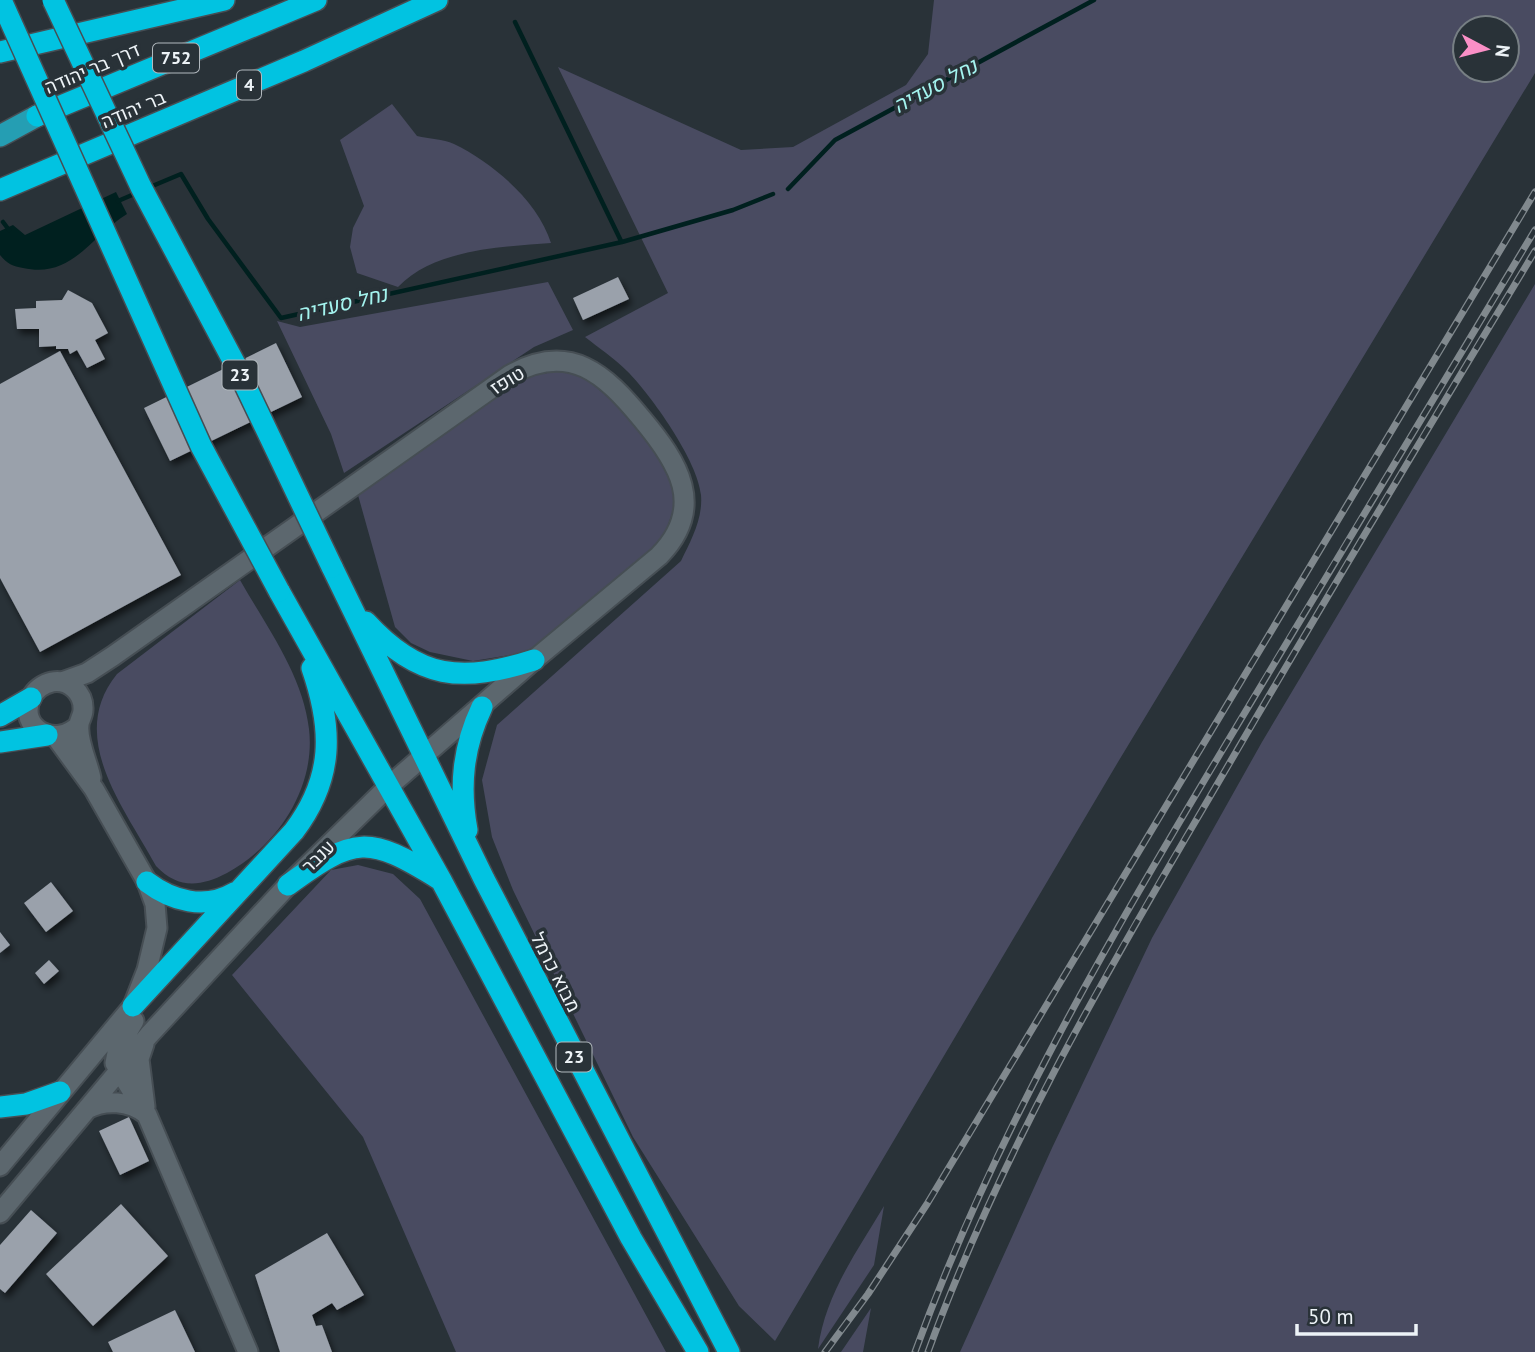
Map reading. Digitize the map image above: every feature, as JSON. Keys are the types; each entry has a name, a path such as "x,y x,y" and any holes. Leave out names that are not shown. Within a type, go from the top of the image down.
{"highway":[{"name":"23","path":"1,0 201,446 298,626 441,880 625,1227 698,1352"},
{"name":"23","path":"53,0 141,187 234,364 424,758"},
{"path":"0,51 223,0"},
{"name":"דרך בר יהודה","path":"37,116 316,0"},
{"name":"בר יהודה","path":"0,190 304,61 437,0"},
{"path":"351,606 388,645 411,661 441,673 485,673 534,660"},
{"path":"134,1006 307,814 323,775 327,732 324,703 298,626"},
{"path":"0,716 31,698"},
{"path":"471,853 462,804 462,780 469,738 482,706"},
{"path":"0,742 51,736"},
{"name":"מבוא כרמל","path":"424,758 730,1352"},
{"path":"288,885 330,854 362,847 395,854 441,880"},
{"path":"147,882 169,895 201,903 231,895 244,886"},
{"path":"0,1107 26,1104 60,1092"}],"main road":[{"name":"דרך בר יהודה","path":"0,122 37,116"},
{"path":"0,136 37,116"}],"street":[{"name":"טופז","path":"61,682 87,673 113,656 510,375 546,361 575,363 601,376 619,392 663,444 678,469 684,493 684,510 673,538 645,568 534,660"},
{"path":"51,736 72,732 94,683 113,656"},
{"name":"ענבר","path":"0,1213 149,1034 288,885 389,786 534,660"},
{"path":"0,1166 134,1006 147,970 157,928 158,916 147,882 94,789 51,736 39,731 30,716 31,698 44,685 61,682 77,691 94,789"},
{"path":"177,957 123,1037 115,1057 119,1071 147,1115 248,1352"},
{"path":"147,1115 139,1059 149,1034"},
{"path":"87,1109 99,1103 126,1104 147,1115"}],"shaded area":[{"path":"934,0 1535,0 1535,73 1118,762 775,1341 739,1306 633,1137 513,890 492,837 482,780 497,725 681,561 695,529 701,504 698,481 692,465 672,429 627,371 585,337 668,293 558,67 741,150 793,147 906,85 928,54"},
{"path":"392,104 417,136 454,144 484,162 512,185 536,212 551,243 490,249 449,257 413,274 398,287 357,273 350,247 353,228 364,206 340,140"},
{"path":"116,192 127,214 68,262 40,270 13,265 0,255 0,231 13,225 25,235"},
{"path":"548,282 573,330 534,347 344,473 331,434 277,321 300,327"},
{"path":"1535,284 1535,1352 960,1352 1052,1148 1152,938 1262,742"},
{"path":"559,371 584,377 617,405 664,463 672,481 674,508 665,533 652,548 528,652 473,661 430,652 411,643 395,627 358,495 516,383 536,375"},
{"path":"240,580 282,651 299,689 309,729 310,751 306,773 289,813 262,847 217,878 198,883 181,882 156,866 116,796 98,747 97,722 103,698 117,674"},
{"path":"358,865 393,874 420,899 666,1352 456,1352 363,1137 232,975 331,870"},
{"path":"884,1206 874,1265 818,1349 827,1310 835,1292"},
{"path":"871,1308 863,1352 841,1352"}],"building":[{"path":"618,277 629,299 583,320 573,298"},
{"path":"68,290 92,303 108,333 95,340 105,359 87,368 77,350 70,354 68,349 56,349 56,346 39,347 39,329 17,329 15,309 36,308 36,301 62,300"},
{"path":"276,343 302,397 170,461 144,408"},
{"path":"60,351 181,575 40,652 0,578 0,384"},
{"path":"51,882 73,911 46,932 24,903"},
{"path":"0,932 10,945 0,953"},
{"path":"49,960 59,971 44,984 35,973"},
{"path":"129,1117 149,1161 120,1175 99,1131"},
{"path":"121,1204 168,1256 93,1326 46,1274"},
{"path":"31,1210 57,1233 5,1293 0,1289 0,1245"},
{"path":"327,1233 364,1295 337,1310 332,1303 312,1315 316,1326 322,1325 332,1352 280,1352 255,1275"},
{"path":"175,1310 195,1352 113,1352 108,1342"}],"waterway":[{"name":"נחל סעדיה","path":"788,189 835,140 1094,0"},
{"path":"515,22 621,241"},
{"name":"נחל סעדיה","path":"150,187 181,174 208,219 281,318 622,242 733,210 773,194"},
{"name":"נחל סעדיה","path":"118,201 139,192"},
{"name":"נחל סעדיה","path":"3,222 9,230"}],"railway":[{"path":"825,1352 868,1294 927,1204 1535,192"},
{"path":"915,1352 980,1193 1056,1040 1182,818 1535,230"},
{"path":"928,1352 987,1209 1092,1001 1289,662 1535,251"}]}
